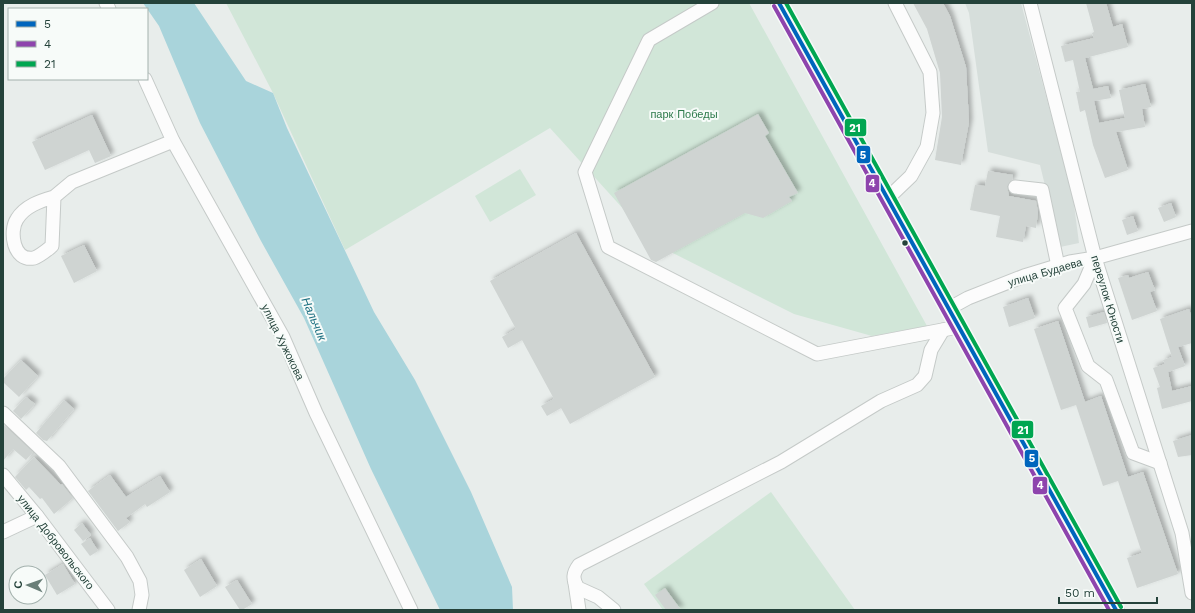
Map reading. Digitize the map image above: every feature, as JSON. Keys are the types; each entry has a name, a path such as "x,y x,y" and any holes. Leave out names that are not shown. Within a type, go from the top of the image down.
{"main road":[{"path":"779,3 948,309 950,329 1116,610"}],"street":[{"path":"712,3 650,40 585,172 608,247 817,354 950,329"},
{"path":"887,199 911,176 927,147 933,113 930,72 895,3"},
{"name":"переулок Юности","path":"1030,3 1095,258 1182,533 1192,593"},
{"name":"улица Хужокова","path":"145,80 173,141 283,337 316,412 411,610"},
{"path":"54,197 52,246 34,258 26,257 17,251 13,229 16,219 34,204 54,197 72,182 173,141"},
{"path":"1015,187 1042,190 1058,266"},
{"name":"улица Будаева","path":"948,309 968,298 1024,276 1192,232"},
{"path":"1095,258 1084,284 1064,308 1088,366 1106,380 1133,453 1160,463"},
{"path":"579,610 575,583 575,571 579,564 782,462 881,401 917,385 925,376 931,350 950,329"},
{"path":"3,413 59,466 127,557 140,581 142,595 139,610"},
{"name":"улица Добровольского","path":"3,475 37,516 108,610"},
{"path":"3,532 37,516"},
{"path":"575,583 582,591 598,597 614,610"}],"shaded area":[{"path":"965,3 1021,3 1073,197 1079,243 1060,247 1040,165 988,152 969,13"}],"green space":[{"name":"парк Победы","path":"226,3 749,3 927,326 872,336 794,314 655,244 550,128 345,250 273,93"},
{"path":"520,169 536,195 490,222 475,196"},
{"path":"771,492 855,610 663,610 644,584"}],"water":[{"name":"Нальчик","path":"143,3 194,3 246,81 273,93 287,128 374,312 415,380 471,492 512,587 513,610 440,610 371,469 304,318 261,241 200,123 159,26 148,8"}],"building":[{"path":"913,3 943,3 950,16 966,67 969,122 961,165 935,160 942,117 940,73 927,29"},
{"path":"1086,3 1106,3 1113,27 1122,24 1128,47 1085,58 1093,89 1108,86 1111,98 1094,101 1099,123 1125,118 1119,90 1145,84 1151,107 1142,109 1145,127 1116,132 1128,170 1105,178 1093,145 1085,110 1080,112 1076,92 1080,92 1073,60 1065,62 1061,46 1094,38 1092,33 1094,32"},
{"path":"758,114 769,133 765,136 798,193 789,197 792,201 763,218 745,213 656,262 651,260 614,193"},
{"path":"92,115 111,156 95,163 89,150 45,170 32,142"},
{"path":"988,171 1013,175 1012,180 1007,186 1009,196 1036,201 1038,212 1036,228 1026,226 1023,242 996,237 1000,216 970,210 975,185 985,186"},
{"path":"1171,203 1176,217 1164,222 1158,208"},
{"path":"1133,216 1138,231 1127,235 1122,220"},
{"path":"576,233 655,377 570,424 561,408 547,416 541,406 554,399 522,340 508,348 502,337 516,329 490,281"},
{"path":"84,245 97,271 74,283 61,256"},
{"path":"1148,272 1155,290 1150,292 1157,311 1132,320 1118,278 1128,275 1129,278"},
{"path":"1028,298 1035,318 1009,327 1003,307"},
{"path":"1189,309 1192,318 1192,343 1178,347 1185,366 1168,372 1172,391 1192,386 1192,401 1162,409 1157,388 1160,387 1153,368 1165,364 1163,360 1172,357 1160,319"},
{"path":"1104,312 1107,323 1089,328 1086,317"},
{"path":"1058,321 1085,402 1101,396 1128,477 1143,472 1178,574 1137,588 1127,558 1142,553 1118,481 1103,486 1076,405 1061,410 1034,329"},
{"path":"21,360 38,376 19,397 3,382 3,379"},
{"path":"26,397 35,404 21,419 13,411"},
{"path":"64,400 74,409 47,441 43,440 36,433"},
{"path":"3,424 33,452 26,460 13,449 3,461"},
{"path":"1192,435 1192,455 1178,457 1173,441"},
{"path":"34,457 61,485 62,484 73,498 54,514 42,498 40,499 29,487 26,490 15,477"},
{"path":"110,475 126,497 160,476 170,492 147,507 145,504 126,518 130,522 118,531 88,491"},
{"path":"82,523 91,535 83,541 74,530"},
{"path":"90,538 98,551 90,556 81,544"},
{"path":"201,559 217,586 200,597 184,570"},
{"path":"63,564 75,584 57,595 48,580 48,573"},
{"path":"237,580 252,604 242,610 240,610 225,587"},
{"path":"665,588 681,610 666,610 655,595"}],"transit line":[{"name":"5","path":"779,3 1116,610"},
{"name":"21","path":"786,3 1121,607"},
{"name":"4","path":"774,6 1109,610"}]}
